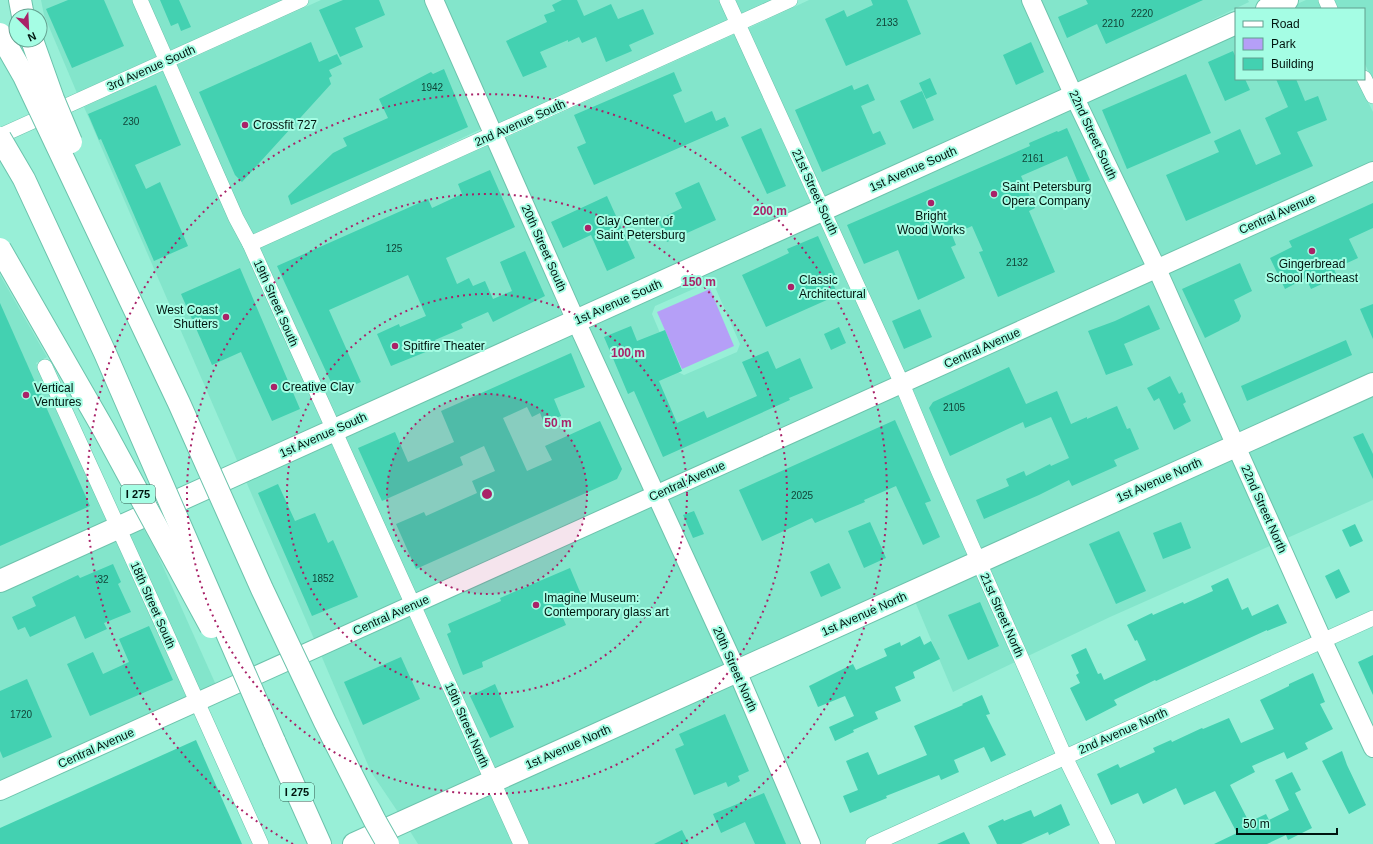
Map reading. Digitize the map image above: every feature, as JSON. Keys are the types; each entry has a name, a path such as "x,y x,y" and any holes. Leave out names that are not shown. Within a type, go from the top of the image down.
{"main road":[{"path":"1269,8 1287,0"},
{"name":"1st Avenue South","path":"0,581 1235,23"},
{"path":"0,34 24,76 179,403 262,589 325,722 388,844"},
{"path":"35,48 53,98 179,403"},
{"path":"0,137 24,179 102,346 274,741"},
{"name":"I 275","path":"0,248 104,430 274,741 320,844"},
{"name":"1st Avenue North","path":"354,844 1373,384"}],"street":[{"name":"19th Street South","path":"140,0 168,60 236,218 250,244 412,605"},
{"name":"3rd Avenue South","path":"0,137 301,0"},
{"name":"20th Street South","path":"434,0 576,321 656,495"},
{"name":"21st Street South","path":"726,0 902,384"},
{"name":"2nd Avenue South","path":"250,244 790,0"},
{"name":"22nd Street South","path":"1031,0 1074,96 1157,269"},
{"path":"1365,80 1373,96"},
{"name":"Central Avenue","path":"0,792 1373,171"},
{"name":"22nd Street North","path":"1157,269 1323,641 1373,748"},
{"name":"18th Street South","path":"45,367 261,844"},
{"name":"21st Street North","path":"902,384 1065,757 1108,844"},
{"name":"20th Street North","path":"656,495 737,671 811,844"},
{"name":"19th Street North","path":"412,605 521,844"},
{"name":"2nd Avenue North","path":"873,844 1373,618"}],"shaded area":[{"path":"41,0 133,0 158,56 77,93 48,24 48,8 43,8"},
{"path":"148,0 283,0 171,51"},
{"path":"321,0 427,0 483,128 404,166 253,234 242,215 177,65"},
{"path":"442,0 719,0 728,20 497,125"},
{"path":"734,0 772,0 741,14"},
{"path":"809,0 1024,0 1065,92 826,200 747,29"},
{"path":"1039,0 1248,0 1249,2 1235,8 1077,85"},
{"path":"1306,0 1318,0 1322,8 1288,8"},
{"path":"1334,0 1373,0 1373,81 1365,64 1365,8 1338,8"},
{"path":"1235,31 1235,80 1357,80 1373,112 1373,163 1160,259 1084,100"},
{"path":"735,34 814,205 579,311 503,139"},
{"path":"164,70 324,426 239,465 84,107"},
{"path":"1071,106 1147,265 905,374 832,214"},
{"path":"491,144 530,235 563,318 337,421 259,248"},
{"path":"1373,180 1373,375 1239,436 1166,273"},
{"path":"820,219 893,379 659,485 586,325","holes":["707,283 715,287 740,344 737,352 684,375 676,371 652,314 655,306"]},
{"path":"0,275 47,357 36,363 109,524 0,573"},
{"path":"1154,279 1226,442 982,552 911,388"},
{"path":"573,331 647,491 415,595 343,435"},
{"path":"1373,392 1373,500 1285,539 1245,450"},
{"path":"899,394 969,558 740,661 666,499"},
{"path":"330,441 403,601 315,641 245,479"},
{"path":"1233,456 1272,545 1110,617 1028,656 988,566"},
{"path":"653,505 727,667 496,772 421,609"},
{"path":"142,526 156,551 216,685 200,693 127,532"},
{"path":"115,538 187,698 0,783 0,590"},
{"path":"976,572 1015,662 953,692 914,599"},
{"path":"409,615 483,777 400,815 371,772 321,655"},
{"path":"734,681 804,844 528,844 502,786"},
{"path":"489,791 513,844 418,844 408,828"}],"green space":[{"path":"710,289 734,346 682,369 657,312"}],"building":[{"path":"68,0 104,0 124,46 72,68 48,14 48,8"},
{"path":"160,0 179,0 191,27 181,31 178,23 171,26"},
{"path":"343,0 379,0 385,15 355,28 363,47 340,57 319,10"},
{"path":"562,0 577,0 584,16 611,4 618,19 643,9 654,34 629,45 632,51 606,62 596,37 582,43 579,37 568,42 568,40 540,52 547,67 523,77 506,41 547,22 544,15 555,11 552,5"},
{"path":"871,0 907,0 921,34 846,66 825,19 844,10 847,17 873,5"},
{"path":"1086,0 1203,0 1106,44 1097,24 1067,38 1058,17 1088,4"},
{"path":"311,42 319,62 337,54 342,64 329,70 332,76 329,78 331,84 242,182 235,175 199,92"},
{"path":"1031,42 1044,72 1016,85 1003,55"},
{"path":"1233,51 1235,56 1235,80 1245,80 1250,90 1225,101 1208,62"},
{"path":"444,69 468,127 291,205 288,196 333,153 347,146 343,138 388,118 379,99 431,72 433,74"},
{"path":"674,72 682,91 673,95 685,123 712,111 716,121 725,117 729,126 594,185 577,147 586,143 574,115"},
{"path":"1186,74 1211,133 1127,169 1102,110"},
{"path":"930,78 937,94 926,99 919,83"},
{"path":"1276,80 1296,80 1305,101 1318,96 1327,120 1297,132 1313,166 1186,221 1166,175 1219,152 1214,141 1240,129 1256,165 1281,154 1265,118 1288,107"},
{"path":"868,84 875,100 861,106 873,134 880,131 886,144 822,172 795,110 852,85 854,90"},
{"path":"156,85 181,145 135,165 146,189 160,182 188,246 154,261 101,139 99,140 88,114"},
{"path":"922,91 934,120 913,129 900,101"},
{"path":"761,128 786,186 767,194 741,137"},
{"path":"1067,128 1090,180 1079,185 1067,156 1021,176 1035,208 1029,211 1055,272 998,297 979,252 983,251 972,226 952,235 956,245 951,247 965,278 918,300 898,250 864,264 847,225 1030,146 1029,143"},
{"path":"490,170 515,227 446,258 457,284 469,278 473,286 485,281 493,299 512,291 500,262 525,251 545,296 493,322 488,312 461,324 463,328 435,340 438,347 391,366 377,334 399,324 400,327 426,316 408,275 329,310 361,382 336,393 277,266 428,199 432,208 462,194 458,184"},
{"path":"699,182 716,220 667,242 658,220 682,208 675,193"},
{"name":"Clay Center of Saint Petersburg","path":"607,196 635,258 607,271 591,235 563,248 551,222"},
{"path":"1373,203 1373,228 1349,239 1358,258 1334,269 1337,277 1311,289 1306,278 1285,289 1270,258 1292,247 1289,241"},
{"name":"Classic Architectural","path":"818,236 836,276 831,279 838,295 766,327 742,275 789,253 787,249"},
{"path":"1240,263 1252,291 1234,300 1241,316 1239,321 1205,338 1182,289"},
{"name":"West Coast Shutters","path":"240,268 300,409 272,421 241,352 212,365 181,294"},
{"path":"0,303 90,506 0,546"},
{"path":"1373,304 1373,339 1360,309"},
{"path":"1149,305 1160,329 1124,344 1133,365 1106,375 1088,331 1115,321"},
{"path":"920,309 932,337 904,349 892,321"},
{"path":"631,326 637,341 665,330 682,371 659,381 677,423 704,411 707,418 757,396 742,362 768,351 776,369 800,358 813,388 789,398 790,400 663,457 634,391 628,394 604,337"},
{"path":"839,327 846,343 831,350 824,334"},
{"path":"1346,340 1352,355 1247,401 1241,386"},
{"path":"571,353 585,387 554,399 561,416 544,423 540,413 532,417 527,407 503,418 527,471 552,460 545,446 600,421 622,469 617,479 416,569 396,524 424,512 426,516 477,493 472,481 495,471 484,446 460,457 463,465 382,501 358,448 395,432 408,462 454,442 441,411"},
{"path":"1009,367 1026,404 1057,391 1071,424 1117,406 1127,429 1130,428 1139,449 1114,460 1117,466 1072,486 1069,480 984,519 976,500 1009,486 1006,479 1024,471 1026,476 1050,464 1051,466 1069,458 1051,417 1025,428 1023,422 950,456 929,408 933,402"},
{"path":"1170,376 1179,394 1182,392 1186,402 1183,404 1191,421 1174,430 1159,398 1154,401 1147,388"},
{"path":"895,420 931,501 925,503 940,537 923,545 896,486 864,500 865,502 815,523 812,518 762,541 739,490"},
{"path":"1363,433 1373,454 1373,479 1353,437"},
{"path":"278,484 295,521 315,513 328,543 333,540 358,597 312,616 258,493"},
{"path":"694,511 704,534 693,538 683,515"},
{"path":"870,522 886,558 864,568 848,531"},
{"path":"1181,522 1191,548 1163,559 1153,533"},
{"path":"1355,524 1363,541 1350,547 1342,530"},
{"path":"1119,531 1146,591 1116,604 1089,544"},
{"path":"829,563 841,588 821,597 810,572"},
{"path":"113,564 121,582 118,584 131,612 104,623 107,629 85,639 75,616 30,637 25,627 18,630 12,617 36,606 32,597 78,575 80,578"},
{"path":"570,568 583,599 559,609 566,625 482,662 483,667 463,675 447,634 451,632 448,624 501,601 500,598"},
{"path":"1339,569 1350,592 1336,599 1325,576"},
{"path":"1228,578 1242,610 1248,607 1252,616 1278,604 1287,623 1267,630 1156,681 1155,680 1114,700 1117,705 1086,721 1070,688 1080,683 1076,675 1079,673 1071,655 1086,648 1098,674 1101,673 1104,680 1146,660 1137,640 1135,641 1127,625 1152,613 1153,615 1183,602 1184,604 1213,591 1211,586"},
{"path":"980,602 999,646 968,660 948,615"},
{"path":"149,626 173,680 90,716 67,664 93,652 103,674 129,662 119,639"},
{"path":"920,636 924,645 931,641 940,659 913,672 915,678 895,687 901,701 875,712 878,719 853,730 854,732 835,741 829,727 854,716 845,696 818,707 809,686 853,664 856,670 887,656 884,649 900,642 901,646"},
{"path":"1373,655 1373,695 1358,662"},
{"path":"401,657 420,699 363,725 344,682"},
{"path":"1313,673 1325,702 1320,704 1333,729 1305,743 1308,749 1287,759 1284,752 1252,766 1255,772 1230,785 1249,822 1266,814 1269,820 1289,810 1275,780 1292,772 1301,790 1295,793 1312,828 1288,840 1286,835 1267,844 1214,844 1237,833 1215,791 1184,805 1176,788 1143,804 1138,793 1111,805 1097,774 1118,764 1120,768 1155,752 1153,748 1171,740 1172,742 1202,728 1203,729 1229,718 1241,743 1274,729 1260,700"},
{"path":"27,679 52,737 3,758 0,751 0,691"},
{"path":"495,684 514,727 490,738 470,696"},
{"path":"982,695 990,714 986,715 1006,755 991,762 984,747 954,760 959,772 941,780 939,775 886,796 887,798 850,813 843,796 858,790 846,761 868,752 878,775 927,755 914,726 963,705 962,704"},
{"path":"725,714 749,771 738,776 740,781 728,787 726,782 694,795 675,749 684,745 679,734"},
{"path":"196,740 242,844 0,844 0,828"},
{"path":"1342,751 1366,805 1349,814 1322,761"},
{"path":"764,793 786,844 755,844 745,822 721,833 713,814"},
{"path":"1061,804 1070,825 1049,835 1048,832 1021,844 997,844 988,826 1003,819 1004,821 1031,810 1034,817"},
{"path":"682,830 689,844 654,844"},
{"path":"964,832 970,844 937,844"}],"place":[{"name":"Crossfit 727","path":"245,125"},
{"name":"Saint Petersburg Opera Company","path":"994,194"},
{"name":"Bright Wood Works","path":"931,203"},
{"name":"Clay Center of Saint Petersburg","path":"588,228"},
{"name":"Gingerbread School Northeast","path":"1312,251"},
{"name":"Classic Architectural","path":"791,287"},
{"name":"West Coast Shutters","path":"226,317"},
{"name":"Spitfire Theater","path":"395,346"},
{"name":"Creative Clay","path":"274,387"},
{"name":"Vertical Ventures","path":"26,395"},
{"name":"Imagine Museum: Contemporary glass art","path":"536,605"}]}
